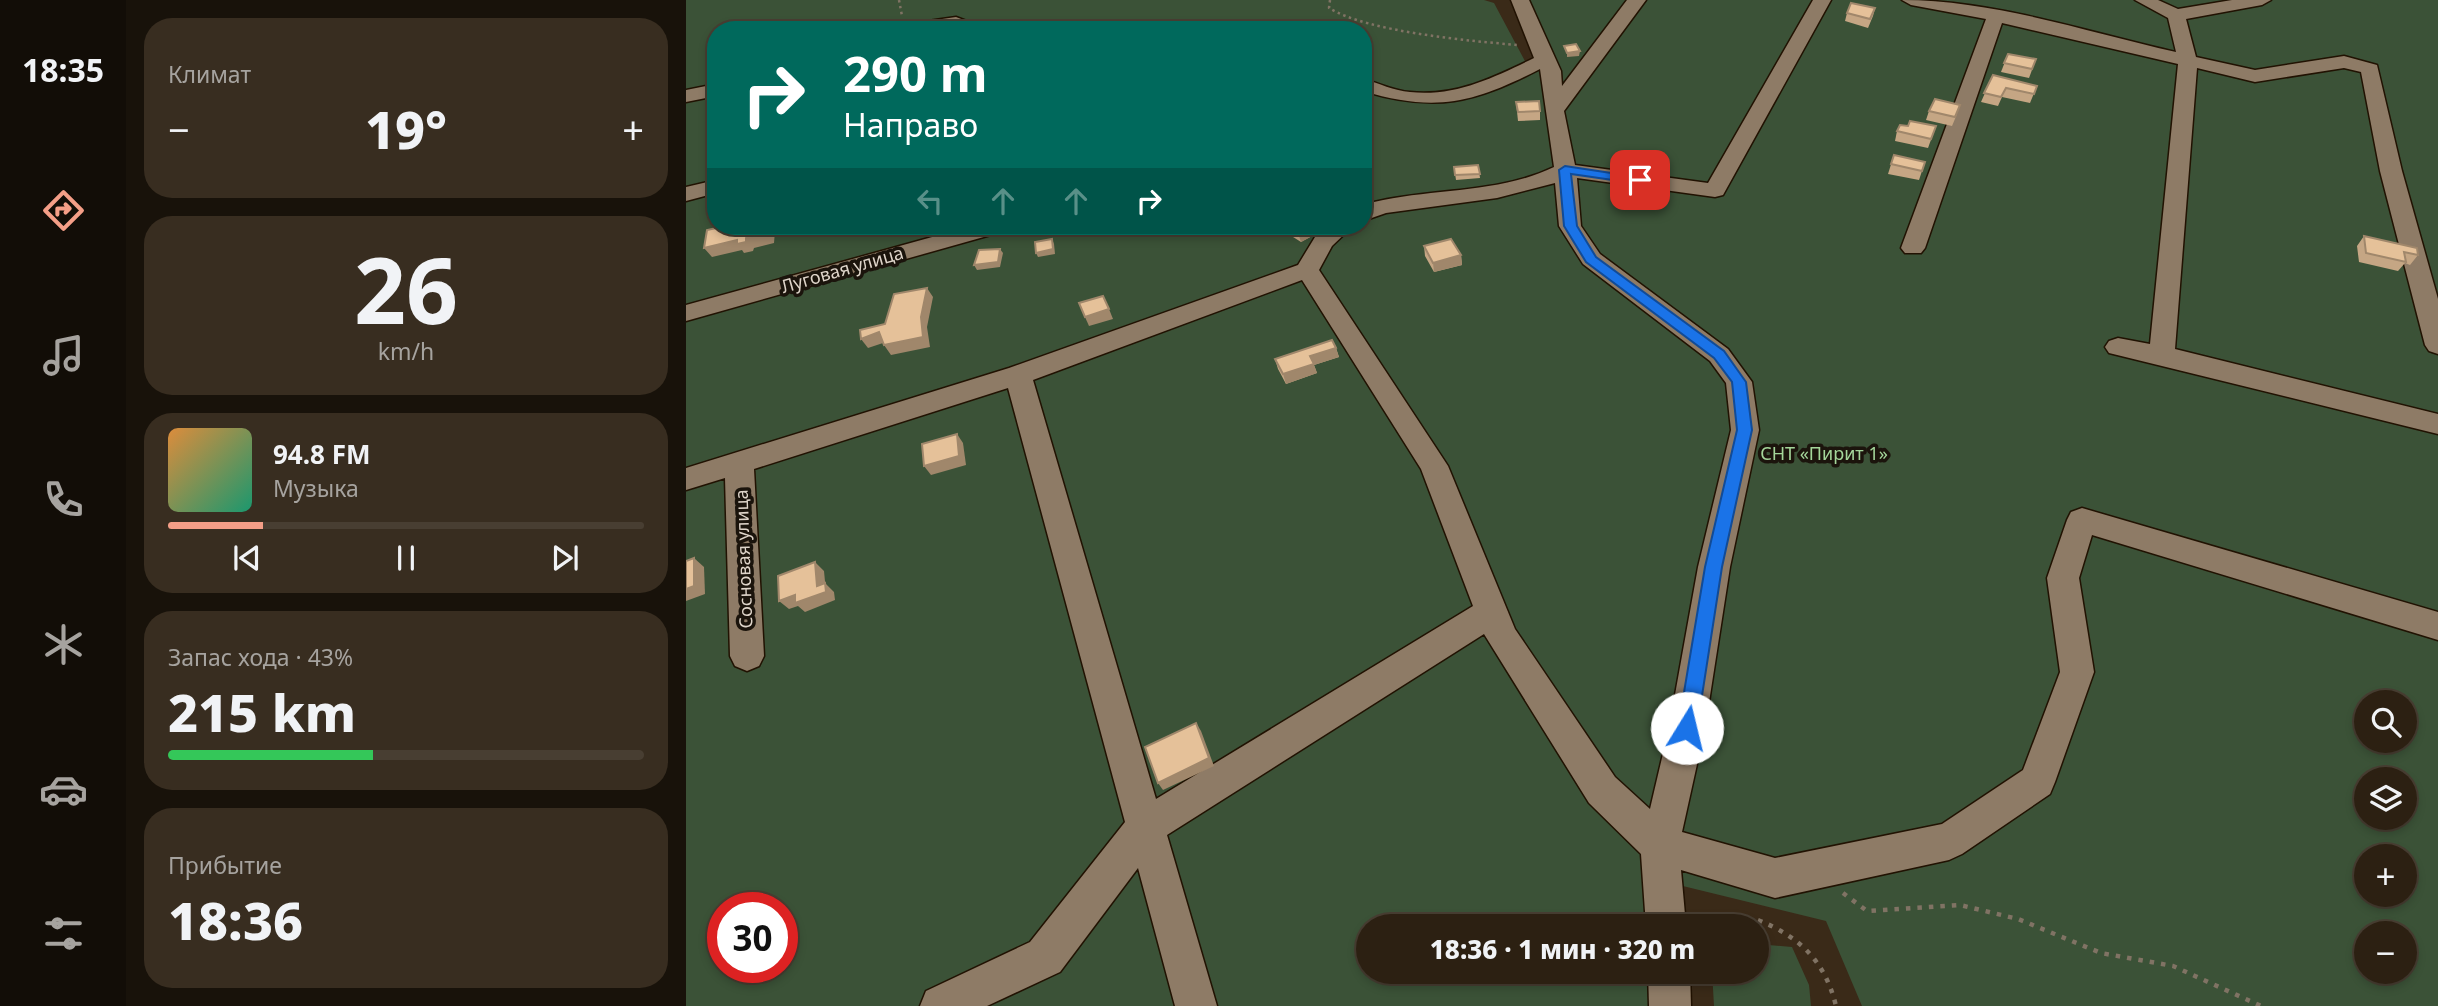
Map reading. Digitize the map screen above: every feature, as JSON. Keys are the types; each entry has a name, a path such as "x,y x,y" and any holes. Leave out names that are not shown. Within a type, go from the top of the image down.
{"street":[{"path":"1520,0 1551,71 1553,111 1565,170 1570,226 1591,259 1719,355 1739,382 1745,430 1714,567 1687,728 1660,845 1665,914"},
{"path":"1553,111 1622,16 1637,0"},
{"path":"1372,210 1541,182 1565,170 1715,190 1822,0"},
{"path":"1912,0 1996,16 2255,76 2344,62 2370,69 2391,171 2438,345"},
{"path":"2144,0 2176,15 2262,0"},
{"path":"2162,355 2188,62 2176,15"},
{"path":"1913,248 1996,16"},
{"path":"1372,87 1410,98 1438,98 1472,92 1541,52"},
{"path":"686,83 707,86"},
{"path":"686,96 707,90"},
{"path":"686,194 707,188"},
{"name":"Луговая улица","path":"686,313 965,235"},
{"path":"686,479 1018,375 1307,271 1323,242 1331,235"},
{"path":"1307,271 1434,466 1501,636 1602,789 1660,845 1775,878 1949,841 2037,782 2077,672 2063,578 2082,520 2438,626"},
{"path":"2118,347 2162,355 2438,424"},
{"path":"1018,375 1196,1006"},
{"name":"Сосновая улица","path":"739,463 747,656"},
{"path":"941,1006 1045,957 1144,828 1491,612"},
{"path":"1669,984 1670,1006"}],"path":[{"path":"1329,0 1329,8 1347,19 1358,21"},
{"path":"1372,23 1541,52"},
{"path":"1813,870 1867,911 1960,905 2018,919 2101,953 2173,966 2261,1006"},
{"path":"1769,924 1785,929 1813,950 1836,1006"}],"green space":[{"name":"СНТ «Пирит 1»","path":"686,0 1484,0 1494,3 1527,65 1546,60 1524,0 2438,0 2438,1006 1862,1006 1826,921 1646,877 1648,914 1356,914 1356,984 1650,984 1651,1006 686,1006"},
{"path":"1769,945 1792,947 1809,985 1811,1006 1714,1006 1713,984 1769,984"}],"building":[{"path":"1851,3 1875,8 1870,19 1847,13"},
{"path":"1576,44 1580,51 1567,53 1564,46"},
{"path":"2008,54 2036,59 2032,69 2004,63"},
{"path":"1993,75 2037,86 2034,94 2006,88 2001,97 1984,93"},
{"path":"1935,99 1960,105 1955,117 1929,111"},
{"path":"1539,101 1540,111 1518,112 1516,102"},
{"path":"1910,121 1936,126 1931,139 1897,131 1900,125 1908,126"},
{"path":"1894,155 1925,162 1922,171 1891,164"},
{"path":"1478,165 1480,174 1455,175 1454,167"},
{"path":"707,230 707,235 762,235 746,238 746,242 737,244 737,240 704,248"},
{"path":"2364,236 2417,248 2418,255 2404,252 2406,262 2366,253"},
{"path":"1052,239 1053,249 1036,253 1035,242"},
{"path":"1451,239 1461,255 1433,263 1424,246"},
{"path":"1000,249 998,262 974,265 979,250"},
{"path":"927,288 921,317 923,337 884,345 879,332 861,339 860,330 885,324 894,294"},
{"path":"1103,296 1109,309 1085,317 1079,303"},
{"path":"1332,340 1336,348 1310,356 1314,364 1283,374 1275,359"},
{"path":"957,434 959,456 924,466 922,444"},
{"path":"694,558 694,586 686,589 686,561"},
{"path":"815,562 817,586 825,583 826,592 795,603 795,595 779,601 778,576"},
{"path":"1196,723 1209,758 1158,783 1145,747"}],"route":[{"path":"1640,180 1565,170 1570,226 1591,259 1719,355 1739,382 1745,430 1714,567 1687,728"}]}
